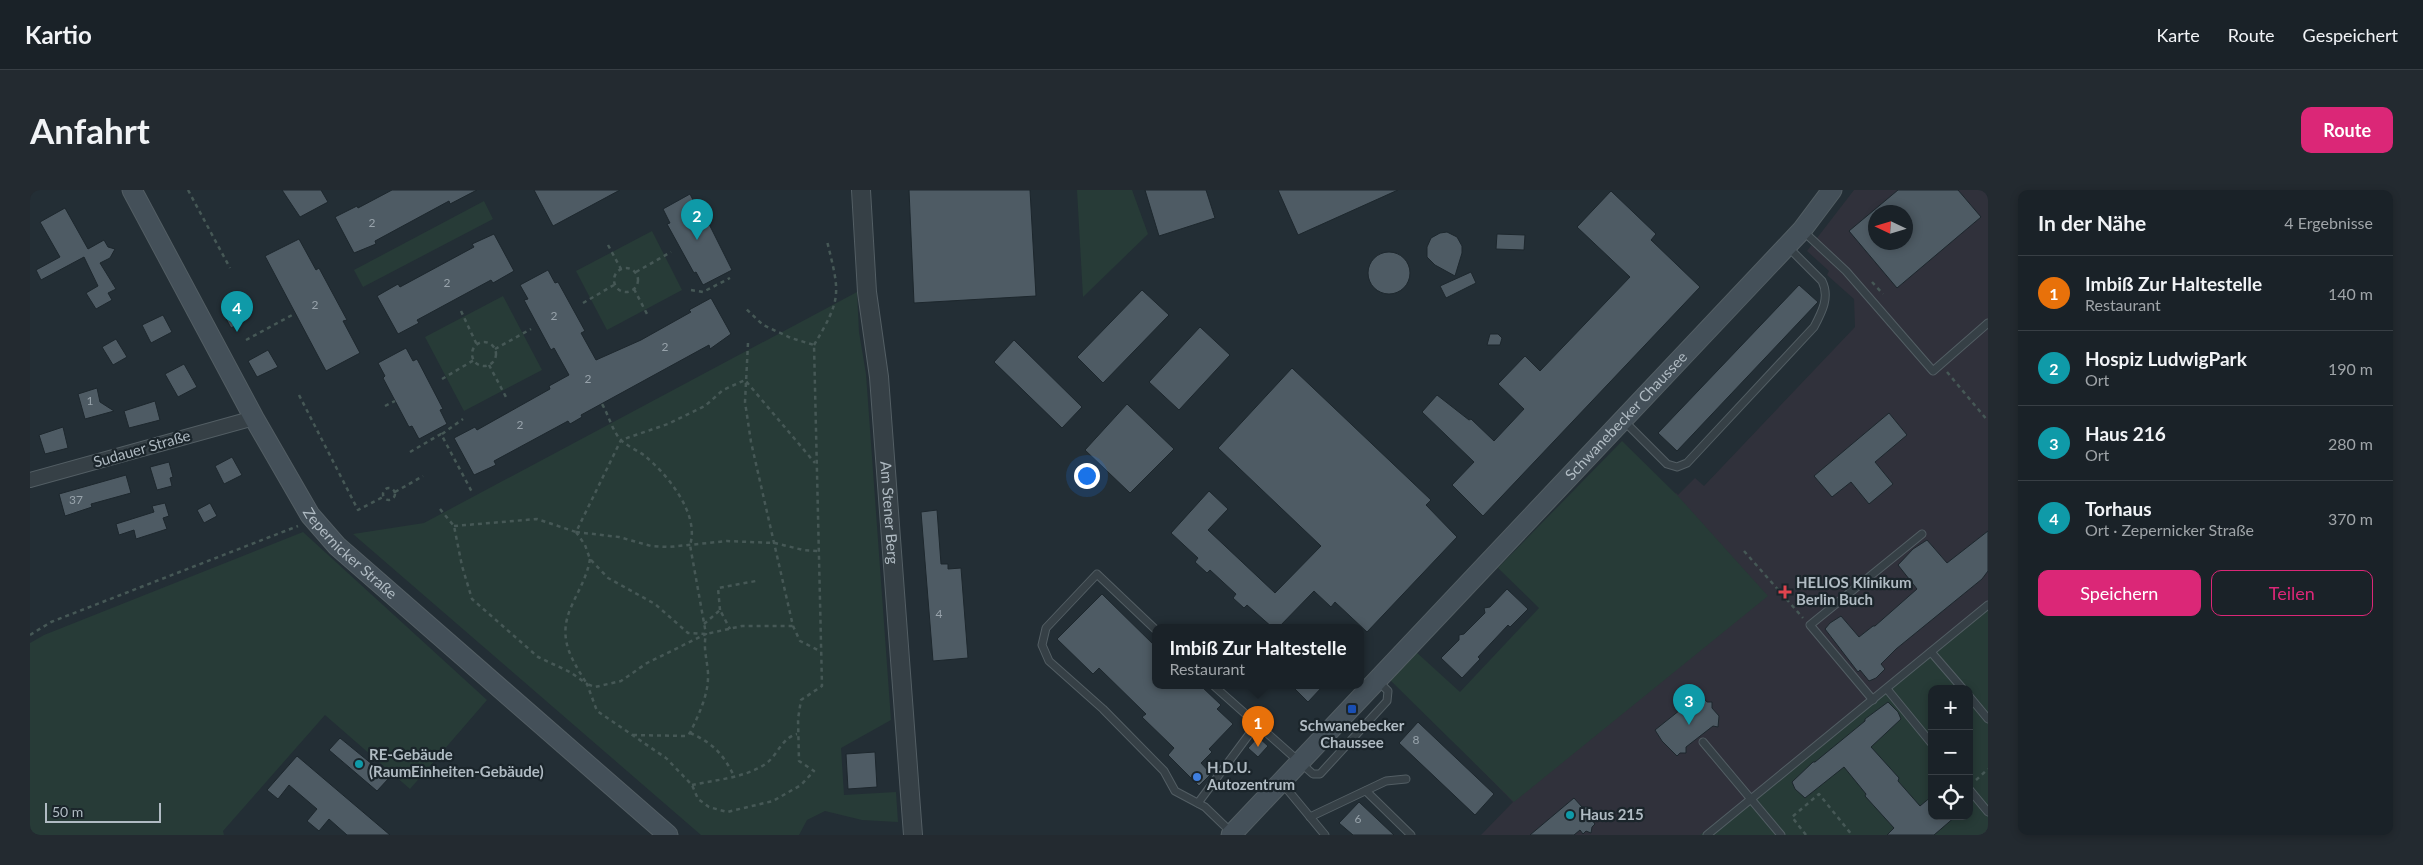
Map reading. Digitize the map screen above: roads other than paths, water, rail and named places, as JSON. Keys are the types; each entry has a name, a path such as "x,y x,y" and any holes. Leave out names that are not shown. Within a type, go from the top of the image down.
{"main road":[{"name":"Zepernicker Straße","path":"132,190 254,418 310,515 337,546 668,835"},
{"name":"Schwanebecker Chaussee","path":"1231,834 1378,681 1802,230 1832,190"}],"street":[{"name":"Am Stener Berg","path":"861,190 867,292 879,377 914,835"},
{"name":"Sudauer Straße","path":"30,480 254,418"}],"lane":[{"path":"1802,230 1846,271 1932,371 1988,323"},
{"path":"1623,420 1667,464 1677,467 1687,463 1814,327 1821,315 1827,292 1825,287 1822,281 1787,246"},
{"path":"1872,700 1810,625 1922,534"},
{"path":"1152,626 1097,574 1046,628 1042,645 1048,661 1103,709 1164,771 1175,791 1198,803 1231,834"},
{"path":"1707,835 1988,605"},
{"path":"1931,652 1960,685"},
{"path":"1217,689 1299,763"},
{"path":"1887,689 1928,739"},
{"path":"1973,701 1988,718"},
{"path":"1198,803 1256,725"},
{"path":"1703,742 1781,835"},
{"path":"1310,816 1386,781 1406,779"},
{"path":"1281,782 1325,835"},
{"path":"1366,791 1411,835"},
{"path":"1973,793 1988,812"}],"place":[{"name":"Hospiz LudwigPark","path":"697,240"},
{"name":"Torhaus","path":"237,332"},
{"name":"HELIOS Klinikum Berlin Buch","path":"1785,592"},
{"name":"Schwanebecker Chaussee","path":"1352,709"},
{"name":"Haus 216","path":"1689,725"},
{"name":"Imbiß Zur Haltestelle","path":"1258,747"},
{"name":"RE-Gebäude (RaumEinheiten-Gebäude)","path":"359,764"},
{"name":"H.D.U. Autozentrum","path":"1197,777"},
{"name":"Haus 215","path":"1570,815"}]}
